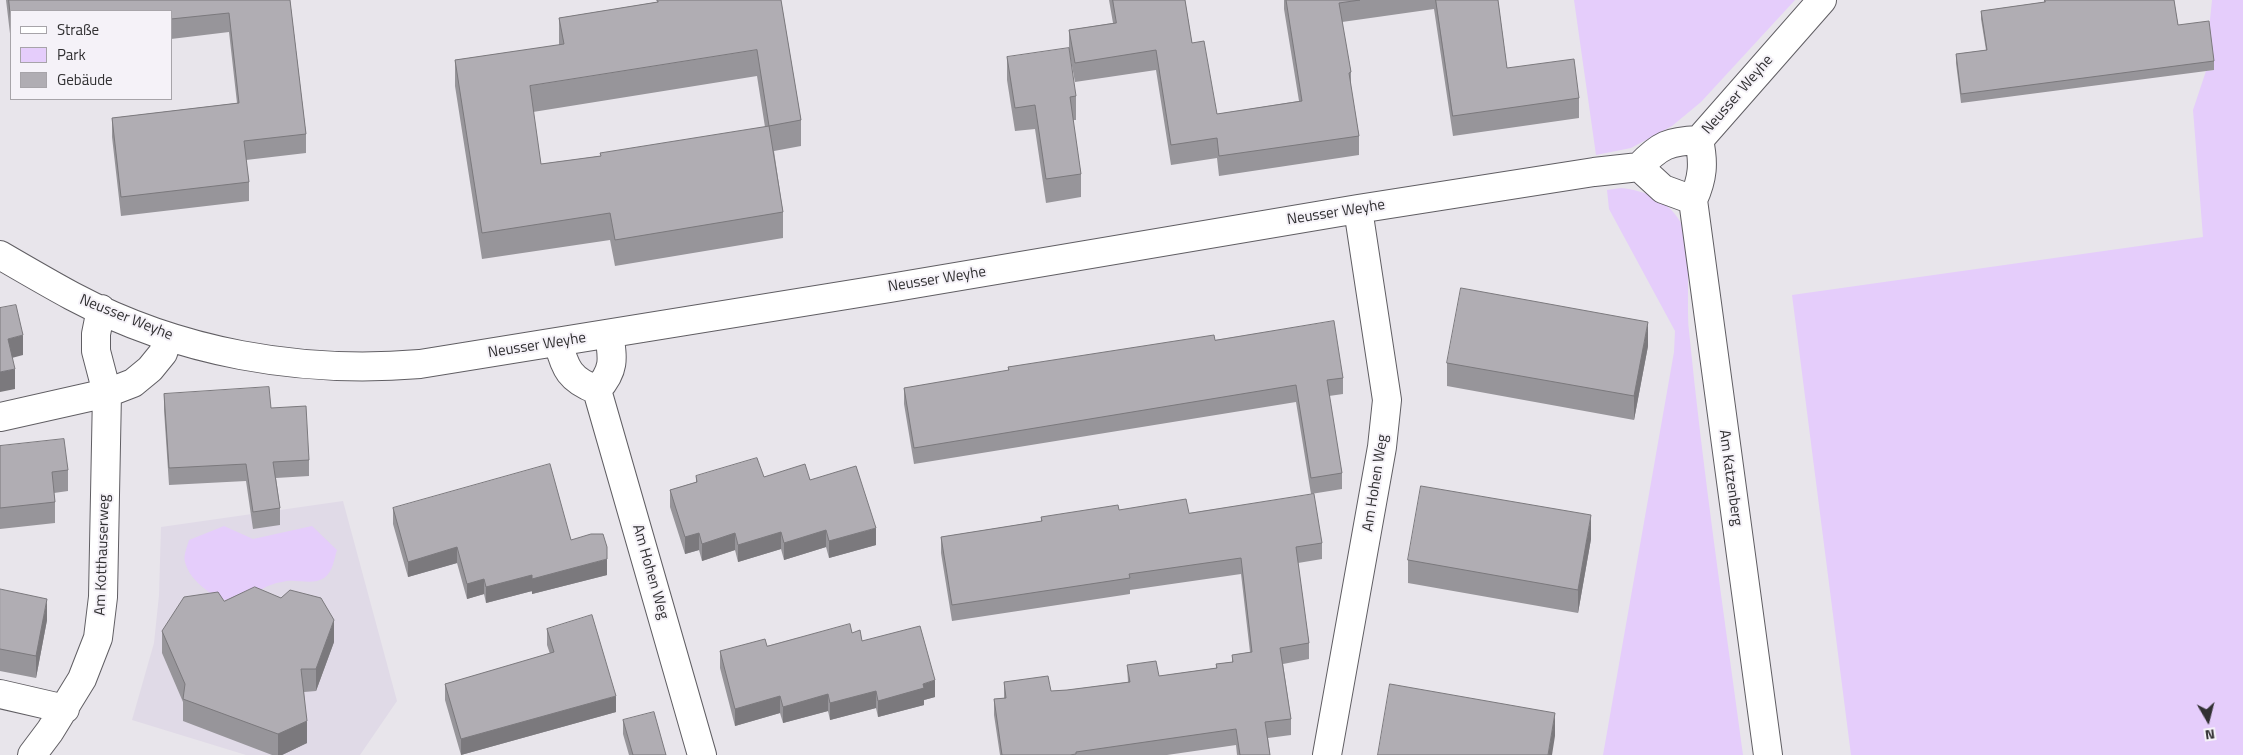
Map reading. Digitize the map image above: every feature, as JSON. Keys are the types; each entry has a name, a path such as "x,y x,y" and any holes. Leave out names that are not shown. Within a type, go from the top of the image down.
{"street":[{"name":"Neusser Weyhe","path":"0,255 73,297 168,337 265,360 336,367 420,364 1358,209 1594,172 1639,167 1653,152 1665,144 1699,140 1822,0"},
{"name":"Am Katzenberg","path":"1699,140 1703,158 1703,172 1693,200 1768,755"},
{"path":"1639,167 1663,189 1693,200"},
{"name":"Am Hohen Weg","path":"1328,755 1382,447 1387,400 1358,209"},
{"name":"Am Kotthauserweg","path":"32,755 65,709 82,679 98,638 103,597 107,393 96,350 96,334 101,309"},
{"path":"558,342 564,365 575,379 585,386 598,390 611,370 612,359 609,334"},
{"path":"0,416 107,393 133,383 150,369 163,353 168,337"},
{"name":"Am Hohen Weg","path":"598,390 702,755"},
{"path":"0,694 65,709"}],"shaded area":[{"path":"343,501 397,701 360,755 246,755 132,720 154,643 159,595 161,527"}],"green space":[{"path":"1574,0 1795,0 1701,102 1672,126 1631,148 1596,155"},
{"path":"2212,0 2243,0 2243,755 1851,755 1792,295 2203,237 2193,110 2206,71 2214,70 2209,30"},
{"path":"1621,188 1639,191 1664,204 1677,217 1685,235 1688,261 1689,331 1714,543 1743,755 1603,755 1674,352 1675,331 1609,209 1607,190"},
{"path":"224,526 253,539 312,526 337,550 333,565 327,575 319,580 276,583 263,589 249,600 240,602 220,598 194,579 188,570 185,557 189,540"}],"building":[{"path":"9,0 290,0 306,134 244,141 249,182 121,197 112,118 239,103 229,13 172,19 172,10 10,11"},
{"path":"657,0 781,0 801,120 769,126 783,212 615,240 610,213 482,233 455,60 564,44 559,18 658,2","holes":["757,50 769,126 600,153 601,156 541,164 530,86"]},
{"path":"1113,0 1185,0 1192,43 1204,41 1217,114 1302,101 1286,0 1360,0 1339,3 1351,72 1349,73 1359,136 1219,156 1217,138 1171,145 1156,50 1075,63 1069,30 1116,23"},
{"path":"1436,0 1498,0 1507,68 1574,59 1579,98 1453,116"},
{"path":"2045,0 2174,0 2178,25 2209,21 2214,61 1961,94 1956,54 1987,50 1981,11 2045,2"},
{"path":"1069,48 1076,96 1070,97 1081,174 1046,179 1035,105 1015,108 1007,57"},
{"path":"1461,288 1648,322 1634,396 1447,363"},
{"path":"16,305 23,335 8,339 15,369 0,372 0,308"},
{"path":"1334,321 1343,378 1327,380 1342,473 1311,478 1296,385 914,448 904,388 1009,370 1008,367 1214,335 1215,340"},
{"path":"269,387 271,408 306,406 309,460 273,462 280,508 253,512 246,464 169,468 164,394"},
{"path":"64,439 68,470 52,472 55,502 0,508 0,446"},
{"path":"757,458 764,477 805,464 810,480 856,466 876,528 829,541 826,530 784,543 781,532 738,545 735,533 702,544 699,533 685,537 670,490 697,482 696,476"},
{"path":"550,464 571,540 591,534 603,534 607,547 607,559 532,579 532,575 486,587 484,579 467,584 457,547 408,562 393,508"},
{"path":"1421,486 1591,515 1578,590 1408,560"},
{"path":"1314,494 1322,543 1296,547 1309,643 1280,648 1291,719 1265,722 1270,755 1240,755 1236,729 1076,752 1076,754 1070,755 1002,755 994,699 1006,698 1004,682 1048,676 1051,691 1067,690 1130,682 1127,665 1156,661 1159,676 1217,668 1216,664 1233,662 1232,655 1252,652 1241,558 1129,574 1130,578 952,605 941,537 1042,521 1041,517 1118,505 1119,510 1186,499 1189,513"},
{"path":"255,587 281,598 290,590 321,598 334,620 316,669 301,669 307,721 278,734 183,699 185,684 162,631 184,597 218,592 224,601"},
{"path":"0,589 47,599 36,656 0,649"},
{"path":"592,615 616,696 461,739 445,684 554,652 547,629"},
{"path":"850,624 852,633 860,630 862,641 920,626 935,680 923,684 924,688 878,701 876,691 830,703 828,694 783,707 780,696 735,709 720,651 765,639 767,646"},
{"path":"1390,684 1555,713 1548,755 1378,755"},
{"path":"654,712 666,755 633,755 623,720"}]}
